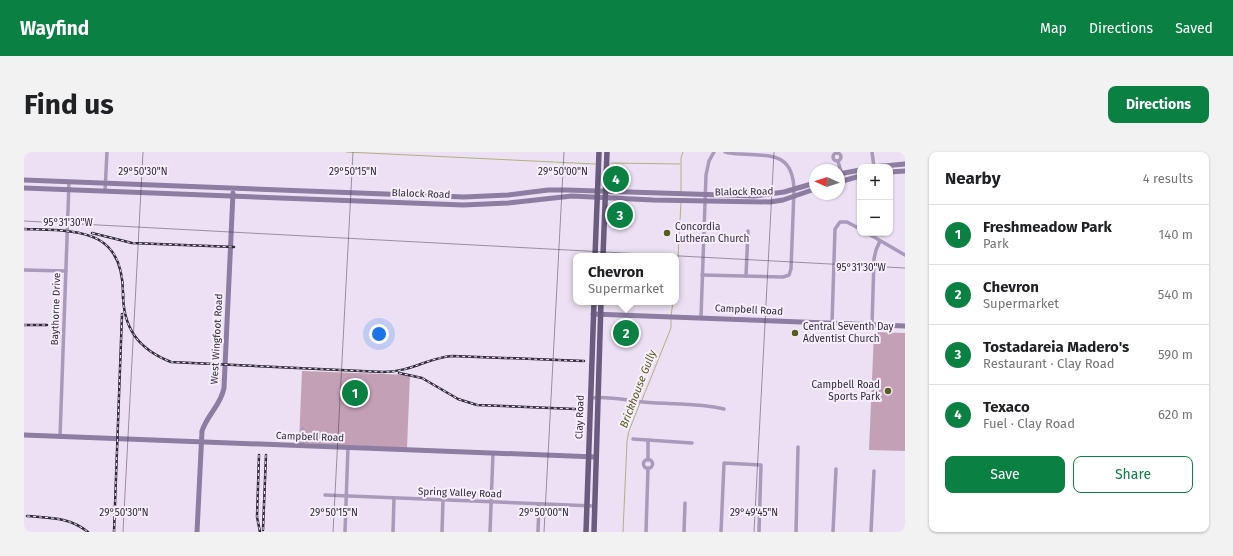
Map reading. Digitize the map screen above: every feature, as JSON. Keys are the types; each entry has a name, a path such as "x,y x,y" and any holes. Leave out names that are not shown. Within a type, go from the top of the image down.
{"main road":[{"path":"595,253 599,152"},
{"path":"603,253 607,152"},
{"path":"893,165 905,164"},
{"path":"845,173 857,171"},
{"path":"893,172 905,172"},
{"path":"845,180 857,177"},
{"name":"Blalock Road","path":"24,180 464,197 508,196 548,190 598,190 754,196 794,190 809,184"},
{"path":"166,194 167,186"},
{"name":"Blalock Road","path":"24,188 463,205 508,203 555,197 605,197 754,203 770,202 809,192"},
{"name":"West Wingfoot Road","path":"198,532 201,442 205,423 219,403 224,388 233,188"},
{"path":"278,190 278,198"},
{"path":"532,200 547,195 548,190"},
{"path":"555,197 558,192 566,190"},
{"path":"325,191 325,199"},
{"path":"653,192 653,200"},
{"path":"372,194 372,201"},
{"path":"420,196 420,203"},
{"path":"508,196 508,203"},
{"path":"754,196 754,203"},
{"path":"463,205 464,197"},
{"path":"596,234 604,234"},
{"name":"Clay Road","path":"586,532 594,305"},
{"name":"Clay Road","path":"594,532 601,305"},
{"name":"Campbell Road","path":"593,314 905,326"},
{"path":"589,416 597,419"},
{"name":"Campbell Road","path":"24,435 596,457"}],"street":[{"path":"105,191 107,152"},
{"path":"701,317 705,194 707,170 714,152"},
{"path":"702,274 783,277 789,275 791,269 794,197 792,172 786,163 780,159 770,156 725,152"},
{"path":"872,152 873,164"},
{"name":"Baythorne Drive","path":"60,437 69,182"},
{"path":"832,323 835,229 840,222 847,222 857,227"},
{"path":"746,276 748,231"},
{"path":"871,236 905,255"},
{"path":"872,325 874,259 880,241"},
{"path":"24,270 66,271"},
{"path":"590,398 616,398 643,402 703,404 724,409"},
{"path":"302,446 303,429"},
{"path":"633,439 692,443"},
{"path":"646,532 648,468 644,464 648,460 648,440"},
{"path":"345,532 348,447"},
{"path":"796,532 798,447"},
{"path":"490,532 493,453"},
{"path":"648,460 653,464 648,468"},
{"path":"721,532 724,463 761,465 759,532"},
{"path":"833,532 836,469"},
{"path":"872,532 874,471"},
{"name":"Spring Valley Road","path":"325,496 594,506"},
{"path":"393,532 394,498"},
{"path":"442,532 443,500"},
{"path":"684,532 685,503"},
{"path":"538,532 539,504"}],"shaded area":[{"name":"Campbell Road Sports Park","path":"874,332 905,333 905,451 869,450"},
{"path":"302,371 410,375 407,448 299,443"}],"waterway":[{"path":"346,152 595,164"},
{"name":"Brickhouse Gully","path":"681,191 681,158 683,152"},
{"path":"611,163 680,164"},
{"name":"Brickhouse Gully","path":"678,253 681,202"},
{"name":"Brickhouse Gully","path":"671,316 673,305"},
{"name":"Brickhouse Gully","path":"642,400 671,328 671,319"},
{"name":"Brickhouse Gully","path":"623,532 627,441 629,431 640,403"}],"railway":[{"path":"24,229 80,233 107,245 116,258 122,275 123,298"},
{"path":"92,233 132,243 234,247"},
{"path":"123,293 126,317 129,327 135,336 141,344 150,351 171,362 383,372 402,370 435,359 452,356 584,361"},
{"path":"114,532 122,314"},
{"path":"24,325 47,325"},
{"path":"399,373 422,378 458,399 477,405 575,409"},
{"path":"259,455 257,517 260,532"},
{"path":"263,530 266,455"},
{"path":"27,516 59,519 74,523 88,532"}],"place":[{"name":"Texaco","path":"616,179"},
{"name":"Tostadareia Madero's","path":"620,215"},
{"name":"Concordia Lutheran Church","path":"667,233"},
{"name":"Chevron","path":"626,333"},
{"name":"Central Seventh Day Adventist Church","path":"795,333"},
{"name":"Campbell Road Sports Park","path":"888,391"},
{"name":"Freshmeadow Park","path":"355,393"}]}
